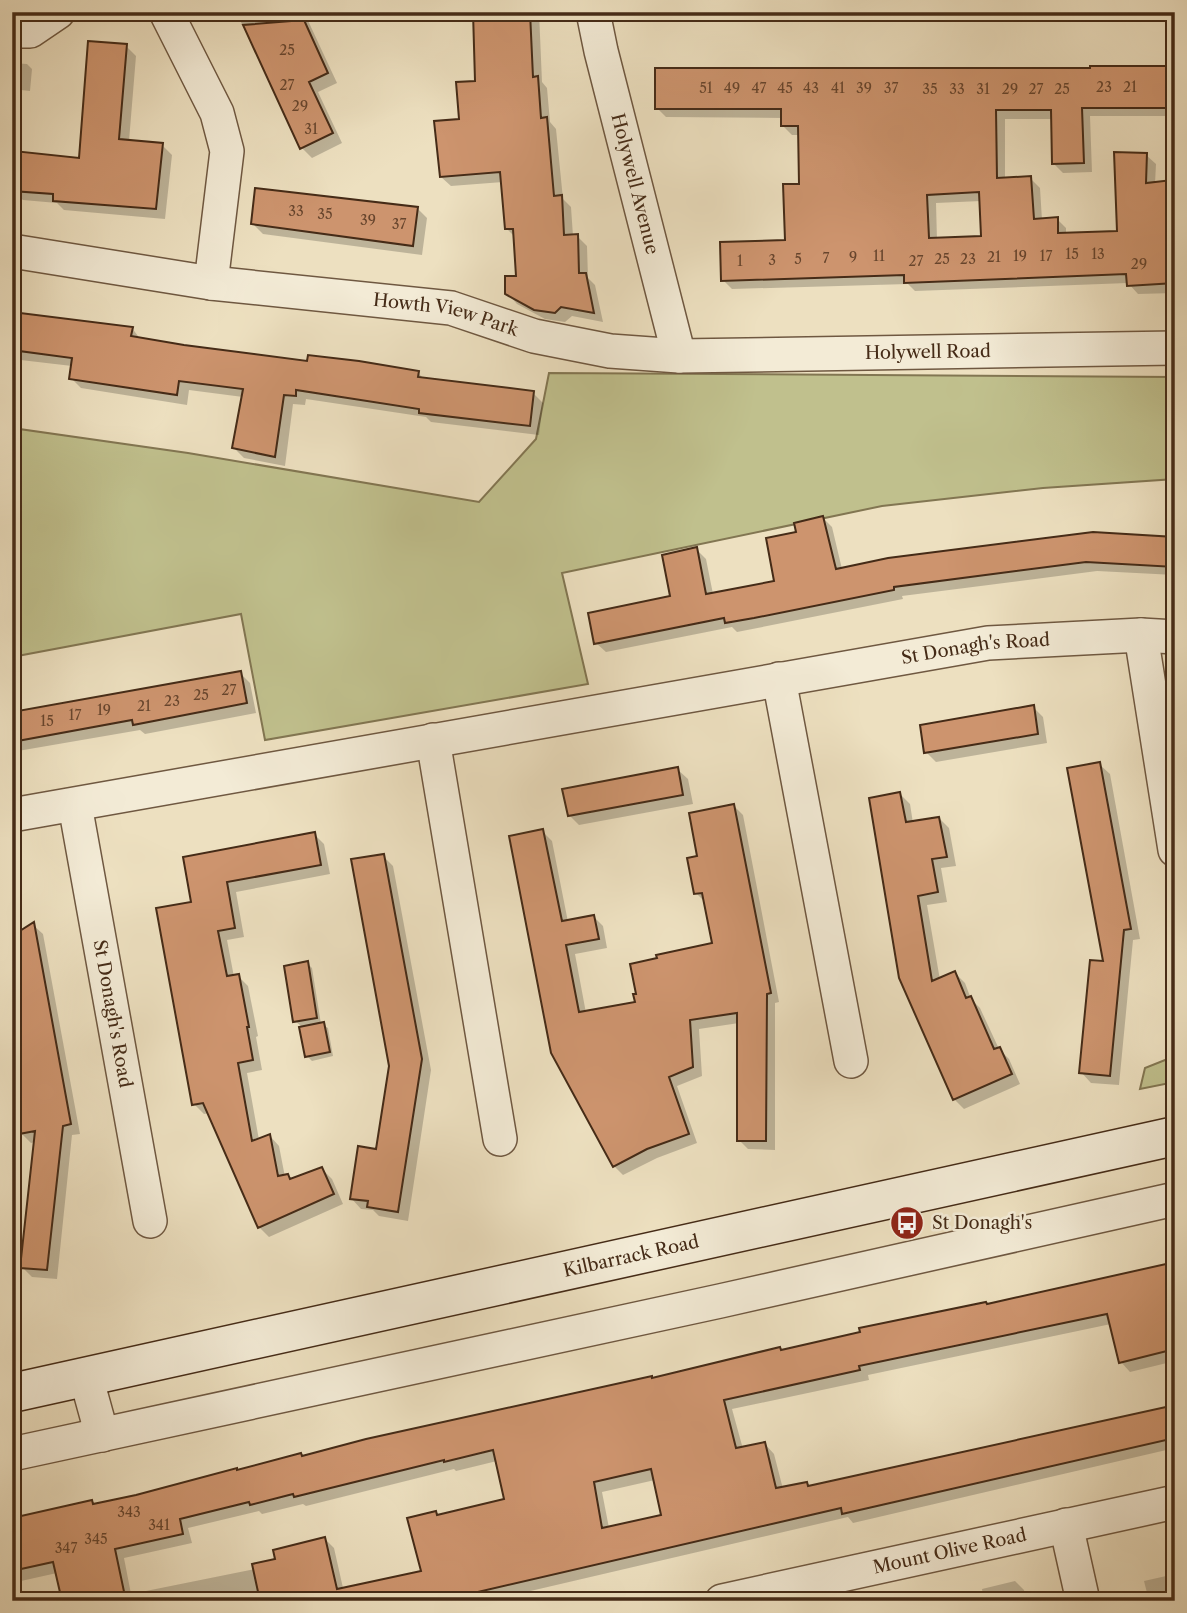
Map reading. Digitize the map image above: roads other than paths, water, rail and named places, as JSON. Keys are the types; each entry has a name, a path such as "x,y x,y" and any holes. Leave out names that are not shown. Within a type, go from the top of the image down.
{"main road":[{"name":"Kilbarrack Road","path":"12,1393 1175,1136"}],"street":[{"path":"12,31 30,31 58,12"},
{"path":"166,12 217,113 227,151 211,283"},
{"name":"Holywell Avenue","path":"593,12 679,356"},
{"name":"Howth View Park","path":"12,251 211,283 451,308 534,336 610,351 679,356"},
{"name":"Holywell Road","path":"679,356 1175,348"},
{"path":"1141,635 1175,850"},
{"name":"St Donagh's Road","path":"12,815 988,643 1141,635 1175,637"},
{"path":"779,678 851,1060"},
{"path":"433,740 500,1139"},
{"name":"St Donagh's Road","path":"75,805 150,1221"},
{"path":"12,1454 1175,1199"},
{"path":"86,1377 102,1435"},
{"name":"Mount Olive Road","path":"722,1601 1175,1502"},
{"path":"1066,1525 1083,1601"}],"place":[{"name":"St Donagh's","path":"907,1223"}]}
